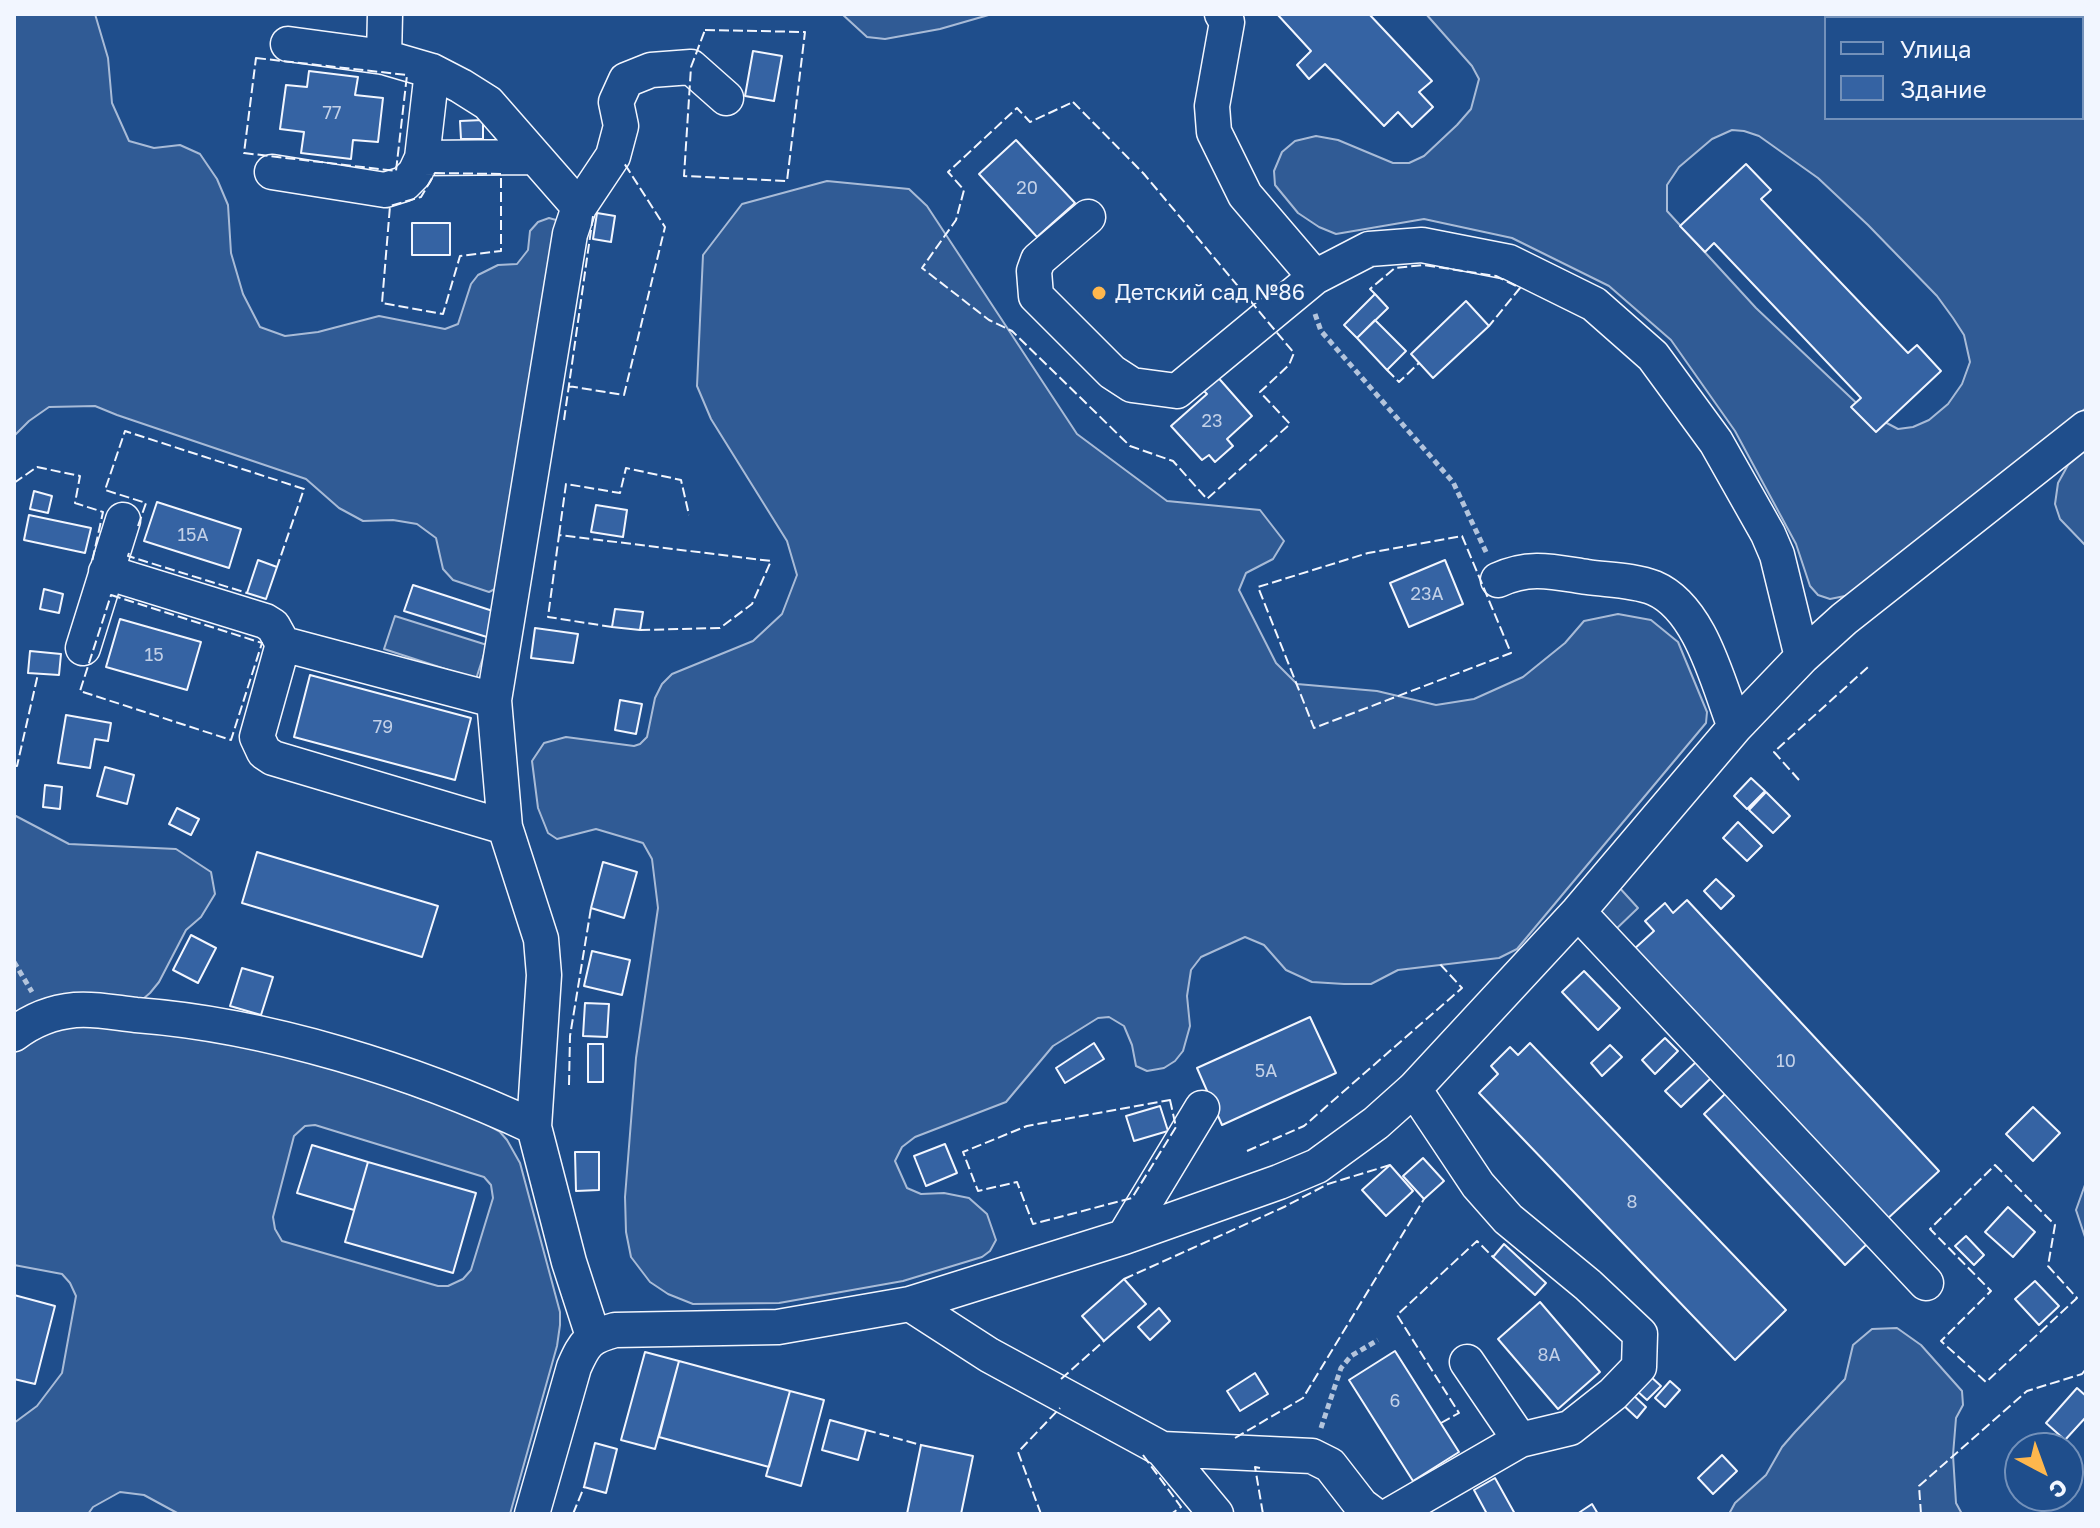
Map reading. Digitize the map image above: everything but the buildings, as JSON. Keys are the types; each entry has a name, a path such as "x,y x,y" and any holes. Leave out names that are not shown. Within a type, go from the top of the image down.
{"street":[{"path":"384,57 385,14"},
{"path":"1222,14 1227,22 1214,94 1214,132 1245,195 1315,277"},
{"path":"288,44 384,57 432,71 488,103 579,207"},
{"path":"593,1336 569,1262 534,1127 544,975 541,939 505,827 494,700 570,234 579,207 613,156 621,126 616,102 626,80 651,70 691,67 726,98"},
{"path":"272,172 385,190 404,184 415,173 422,158 432,71"},
{"path":"422,158 535,157"},
{"path":"1088,217 1038,260 1034,271 1036,296 1112,372 1132,385 1177,391 1315,277 1369,249 1422,245 1509,262 1594,304 1653,356 1716,442 1777,555 1802,657"},
{"path":"532,1514 574,1367 581,1350 593,1336 615,1330 778,1327 910,1304 1124,1237 1317,1166 1376,1123 1414,1089 1578,912 1735,727 1802,657 1844,619 2086,428"},
{"path":"83,648 123,520"},
{"path":"1498,580 1515,572 1546,570 1654,588 1678,604 1696,629 1735,727"},
{"path":"106,572 273,626 283,644 257,737 264,752 273,758 505,827"},
{"path":"283,644 494,700"},
{"path":"1578,912 1926,1283"},
{"path":"14,1034 31,1021 75,1010 177,1018 312,1046 480,1102 534,1127"},
{"path":"1392,1514 1520,1440 1570,1428 1613,1394 1639,1367 1640,1334 1588,1285 1508,1219 1478,1185 1414,1089"},
{"path":"1124,1237 1202,1108"},
{"path":"910,1304 989,1355 1162,1449 1216,1514"},
{"path":"1467,1362 1520,1440"},
{"path":"1162,1449 1312,1456 1330,1465 1361,1505 1373,1514"}],"path":[{"path":"1315,277 1312,309 1321,331 1453,482 1498,580"},
{"path":"1312,1456 1341,1368 1351,1356 1378,1340"}],"shaded area":[{"path":"14,14 95,14 108,58 112,103 129,141 154,148 180,145 200,154 217,179 228,205 231,253 243,294 260,327 285,336 318,332 379,316 445,329 458,324 471,284 478,275 498,265 517,264 528,250 530,231 538,222 549,218 556,220 557,245 497,588 489,592 453,580 443,569 436,538 417,524 393,520 363,521 339,508 306,479 95,406 49,407 14,436"},
{"path":"842,14 992,14 940,29 885,39 867,37"},
{"path":"1426,14 2086,14 2086,408 1861,587 1845,596 1830,599 1818,595 1810,586 1796,544 1735,431 1671,340 1609,286 1512,238 1424,219 1336,234 1298,213 1275,185 1274,171 1282,152 1295,141 1316,136 1338,140 1393,163 1409,163 1424,156 1471,109 1479,79 1472,66","holes":["1732,130 1759,136 1818,178 1937,296 1964,335 1970,362 1962,384 1948,404 1929,420 1898,429 1866,412 1756,308 1667,211 1667,185 1679,167 1712,139"]},
{"path":"827,181 909,189 927,206 1077,434 1167,501 1260,510 1284,541 1273,559 1246,573 1239,590 1276,663 1297,684 1377,691 1436,705 1474,699 1523,677 1565,643 1584,621 1618,614 1651,620 1678,642 1707,712 1706,723 1517,949 1499,958 1398,970 1371,984 1344,984 1312,982 1286,970 1264,945 1245,937 1201,957 1191,970 1187,996 1190,1026 1183,1051 1164,1068 1147,1071 1136,1066 1124,1026 1109,1017 1098,1018 1053,1046 1006,1102 915,1137 902,1147 895,1161 907,1188 921,1194 944,1193 969,1198 987,1214 996,1240 982,1257 903,1281 779,1303 693,1304 668,1294 650,1282 631,1257 626,1232 625,1197 636,1058 658,908 652,859 643,843 596,829 557,839 548,833 538,808 532,761 544,743 566,737 634,746 640,744 647,737 655,698 672,674 753,641 782,614 797,575 787,541 711,419 697,386 703,255 742,204"},
{"path":"2086,450 2086,546 2060,519 2055,504 2058,483 2068,465"},
{"path":"395,616 487,645 476,679 384,649"},
{"path":"14,815 69,844 176,849 211,872 215,894 201,917 186,930 159,982 143,999 14,1020"},
{"path":"1617,885 1638,908 1613,932 1594,912"},
{"path":"73,1026 174,1032 308,1058 473,1117 500,1132 520,1163 560,1312 557,1346 510,1514 179,1514 144,1495 120,1492 93,1507 88,1514 14,1514 14,1423 37,1406 62,1373 76,1296 62,1274 14,1265 14,1053 37,1035","holes":["315,1125 484,1177 491,1185 493,1198 471,1270 463,1279 448,1286 438,1286 282,1241 275,1229 273,1217 294,1136 305,1126"]},
{"path":"2086,1182 2086,1240 2076,1210"},
{"path":"1897,1328 1921,1345 1962,1391 1963,1405 1956,1418 1953,1455 1956,1503 1962,1514 1729,1514 1735,1503 1766,1475 1782,1447 1845,1379 1853,1345 1872,1329"}],"fence":[{"path":"705,30 805,32 787,181 684,176 691,67 705,30"},
{"path":"256,58 407,75 396,171 244,153 256,58"},
{"path":"1073,102 1144,174 1294,353 1289,365 1260,392 1290,424 1207,499 1173,461 1130,446 1012,331 989,320 922,268 956,220 964,190 948,172 1017,108 1030,122 1073,102"},
{"path":"568,386 624,395 665,227 623,165"},
{"path":"435,173 501,174 501,251 460,256 443,314 382,303 390,206 421,197 435,173"},
{"path":"564,420 593,216"},
{"path":"1375,294 1370,289 1395,268 1424,265 1496,276 1520,288 1489,326"},
{"path":"1387,370 1399,382 1419,363"},
{"path":"138,526 146,503 105,490 125,431 304,489 277,567"},
{"path":"14,483 37,467 80,476 75,503 103,512 92,562"},
{"path":"559,535 566,484 620,493 626,468 681,480 689,515"},
{"path":"612,627 548,617 559,535 771,561 752,604 720,628 640,630"},
{"path":"1462,536 1511,653 1314,728 1258,587 1368,553 1462,536"},
{"path":"129,553 128,556 247,593"},
{"path":"111,595 262,643 231,740 80,691 111,595"},
{"path":"1799,780 1774,752 1868,667"},
{"path":"14,766 17,766 38,674"},
{"path":"569,1085 570,1036 591,908"},
{"path":"1247,1151 1304,1126 1462,988 1439,963"},
{"path":"1170,1100 1176,1127 1132,1198 1033,1224 1017,1182 978,1191 963,1152 1027,1126 1170,1100"},
{"path":"1124,1279 1328,1184 1390,1165"},
{"path":"1995,1165 2055,1225 2048,1266 2077,1298 1986,1382 1941,1341 1991,1291 1930,1229 1995,1165"},
{"path":"1235,1438 1303,1398 1424,1199"},
{"path":"1441,1423 1459,1413 1397,1315 1477,1241 1493,1257"},
{"path":"1061,1379 1104,1341"},
{"path":"1921,1514 1919,1486 2027,1391 2082,1374 2086,1369"},
{"path":"1041,1514 1018,1452 1060,1408"},
{"path":"866,1430 921,1445"},
{"path":"1143,1455 1181,1507 1171,1514"},
{"path":"1260,1468 1255,1467 1263,1514"},
{"path":"573,1514 584,1487"}],"place":[{"name":"Детский сад №86","path":"1099,293"}]}
